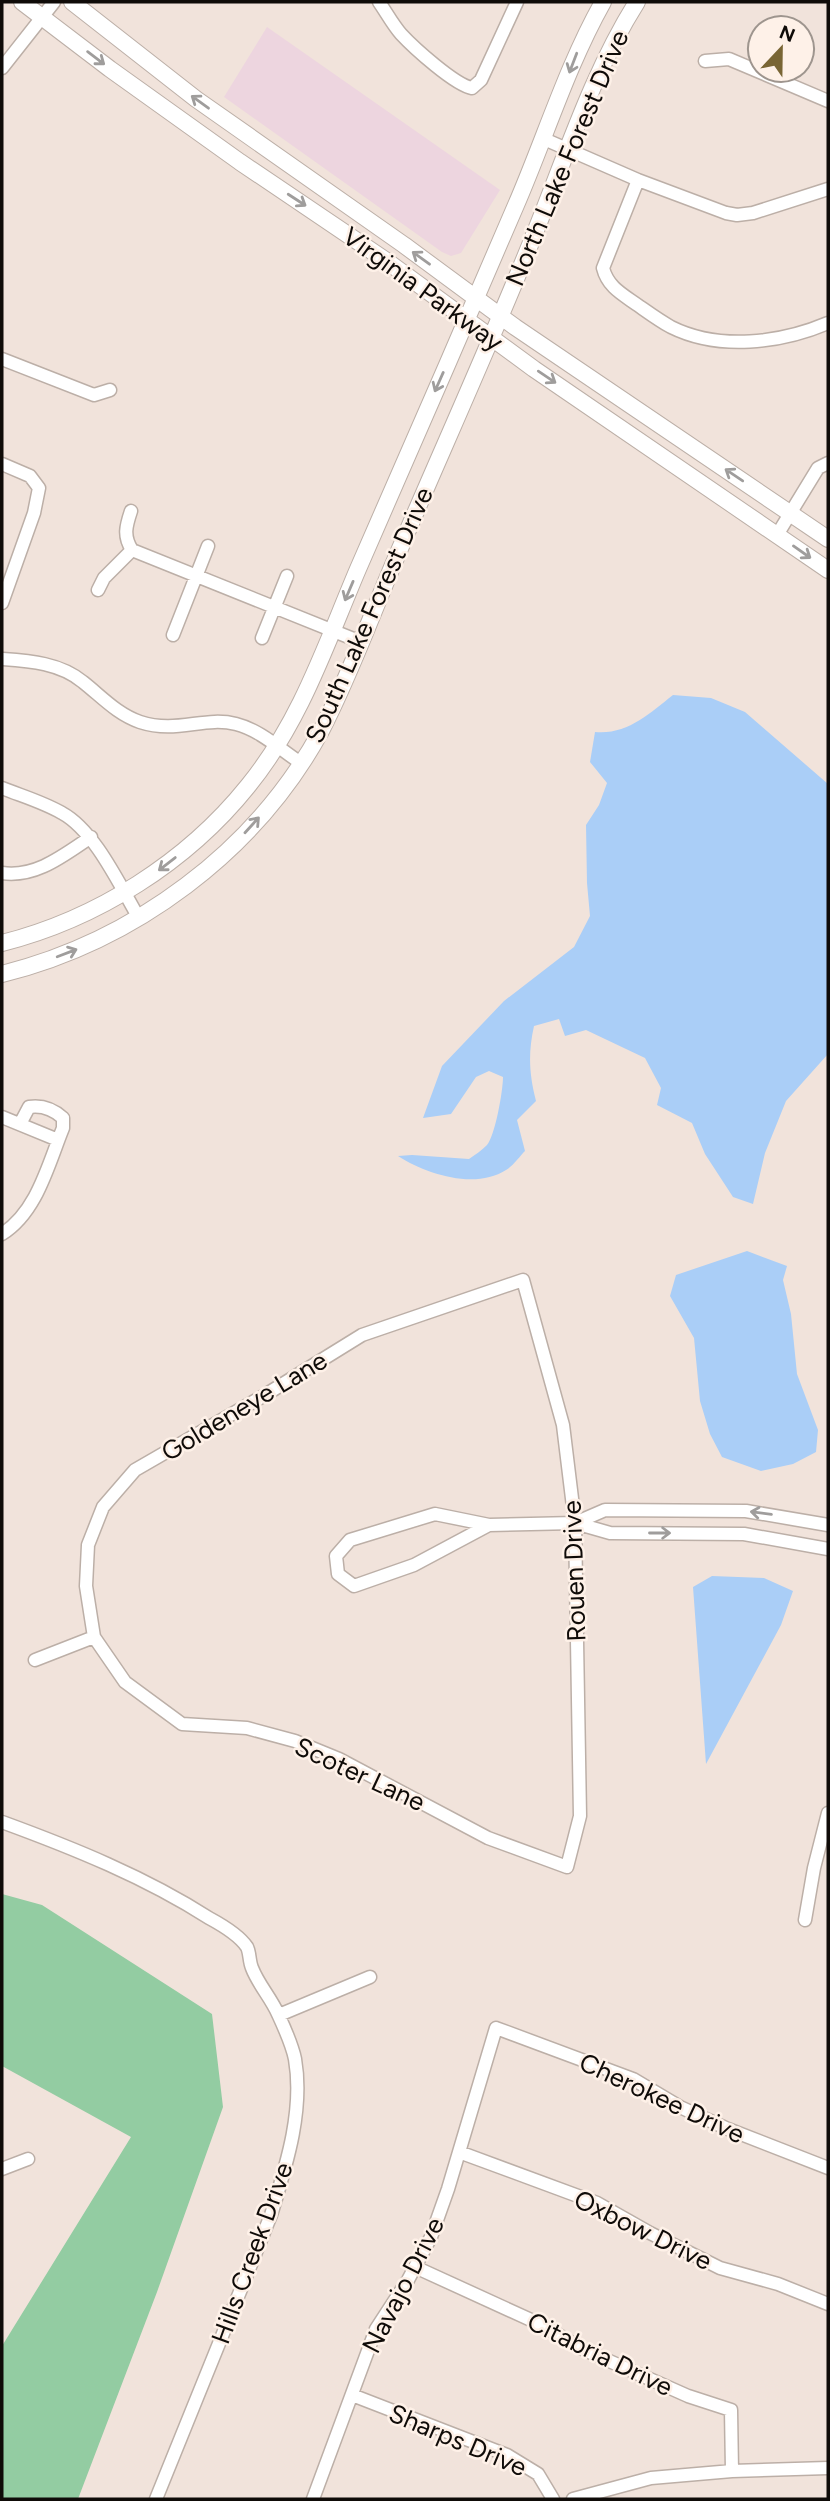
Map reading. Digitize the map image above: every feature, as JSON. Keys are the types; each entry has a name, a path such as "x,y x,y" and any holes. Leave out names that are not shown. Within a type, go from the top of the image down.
{"main road":[{"name":"Virginia Parkway","path":"22,2 240,162 378,255 491,337 828,570"},
{"name":"Virginia Parkway","path":"72,2 196,99 501,316 828,539"},
{"name":"North Lake Forest Drive","path":"476,298 544,139 580,45 603,2"},
{"name":"North Lake Forest Drive","path":"501,316 609,50 637,2"},
{"path":"240,162 256,141"},
{"name":"South Lake Forest Drive","path":"2,943 52,927 104,904 163,867 235,802 277,747 295,716 476,298"},
{"name":"South Lake Forest Drive","path":"2,974 42,963 86,946 139,918 188,885 256,821 301,763 331,710 501,316"}],"street":[{"path":"2,68 54,2"},
{"path":"379,2 401,34 460,84 472,88 481,80 517,2"},
{"path":"705,61 729,59 828,101"},
{"path":"544,139 708,208 737,215 753,213 828,189"},
{"path":"638,180 603,268 614,289 672,328 701,337 728,341 763,340 792,336 828,323"},
{"path":"2,359 94,396 110,390"},
{"path":"777,534 818,468 828,463"},
{"path":"2,464 35,480 39,488 39,497 7,570 2,603"},
{"path":"131,511 126,528 127,541 132,550 361,642"},
{"path":"173,635 208,546"},
{"path":"98,590 104,578 132,550"},
{"path":"261,638 287,576"},
{"path":"2,659 55,666 82,681 119,712 141,722 162,727 212,723 235,724 247,728 301,763"},
{"path":"2,788 63,813 91,837 139,918"},
{"path":"2,873 38,870 91,837"},
{"path":"2,1234 23,1215 34,1198 63,1128 64,1118 44,1107 29,1107 20,1124"},
{"path":"2,1116 58,1140"},
{"name":"Rouen Drive","path":"523,1280 563,1425 575,1522 580,1816 567,1867"},
{"name":"Goldeneye Lane","path":"94,1637 86,1586 88,1545 103,1507 135,1470 362,1335 523,1280"},
{"path":"575,1522 605,1510 746,1511 828,1525"},
{"path":"489,1525 414,1566 354,1586 338,1574 336,1556 351,1540 435,1514 489,1525 575,1522 610,1533 744,1534 828,1549"},
{"path":"35,1660 94,1637"},
{"name":"Scoter Lane","path":"94,1637 125,1682 182,1724 247,1728 295,1741 340,1759 488,1838 567,1867"},
{"path":"805,1920 814,1868 828,1813"},
{"name":"Hills Creek Drive","path":"2,1822 90,1856 166,1892 222,1926 247,1948 252,1968 279,2015 295,2057 297,2087 293,2130 283,2176 258,2250 156,2499"},
{"path":"279,2015 370,1977"},
{"name":"Navajo Drive","path":"313,2499 376,2329 431,2237 496,2028"},
{"name":"Cherokee Drive","path":"496,2028 634,2079 680,2107 828,2168"},
{"name":"Oxbow Drive","path":"459,2152 597,2203 720,2268 778,2284 828,2305"},
{"path":"2,2169 28,2159"},
{"name":"Citabria Drive","path":"415,2267 542,2325 580,2348 688,2396 731,2410 732,2471"},
{"name":"Sharps Drive","path":"352,2395 507,2455 538,2474 553,2499"},
{"path":"573,2499 651,2478 732,2471 828,2468"}],"shaded area":[{"path":"267,27 500,190 461,253 451,256 442,252 224,97"}],"green space":[{"path":"2,1894 42,1905 212,2014 223,2107 157,2292 78,2499 2,2499 2,2346 131,2137 2,2066"}],"water":[{"path":"673,695 711,698 745,712 828,784 828,1054 786,1101 765,1153 753,1204 733,1197 705,1154 692,1123 657,1105 661,1088 645,1058 586,1030 565,1036 559,1019 534,1026 530,1063 536,1101 517,1120 525,1151 511,1166 494,1176 466,1179 436,1174 409,1163 398,1156 469,1159 490,1140 498,1113 503,1077 489,1071 476,1077 451,1114 423,1118 442,1066 504,1001 574,947 590,916 586,825 599,805 607,783 590,762 595,732 627,727"},
{"path":"747,1251 787,1266 783,1280 791,1314 797,1374 818,1430 816,1452 793,1464 761,1471 722,1457 710,1434 700,1401 694,1338 670,1296 676,1275"},
{"path":"712,1576 764,1578 793,1591 781,1625 706,1764 693,1587"}]}
